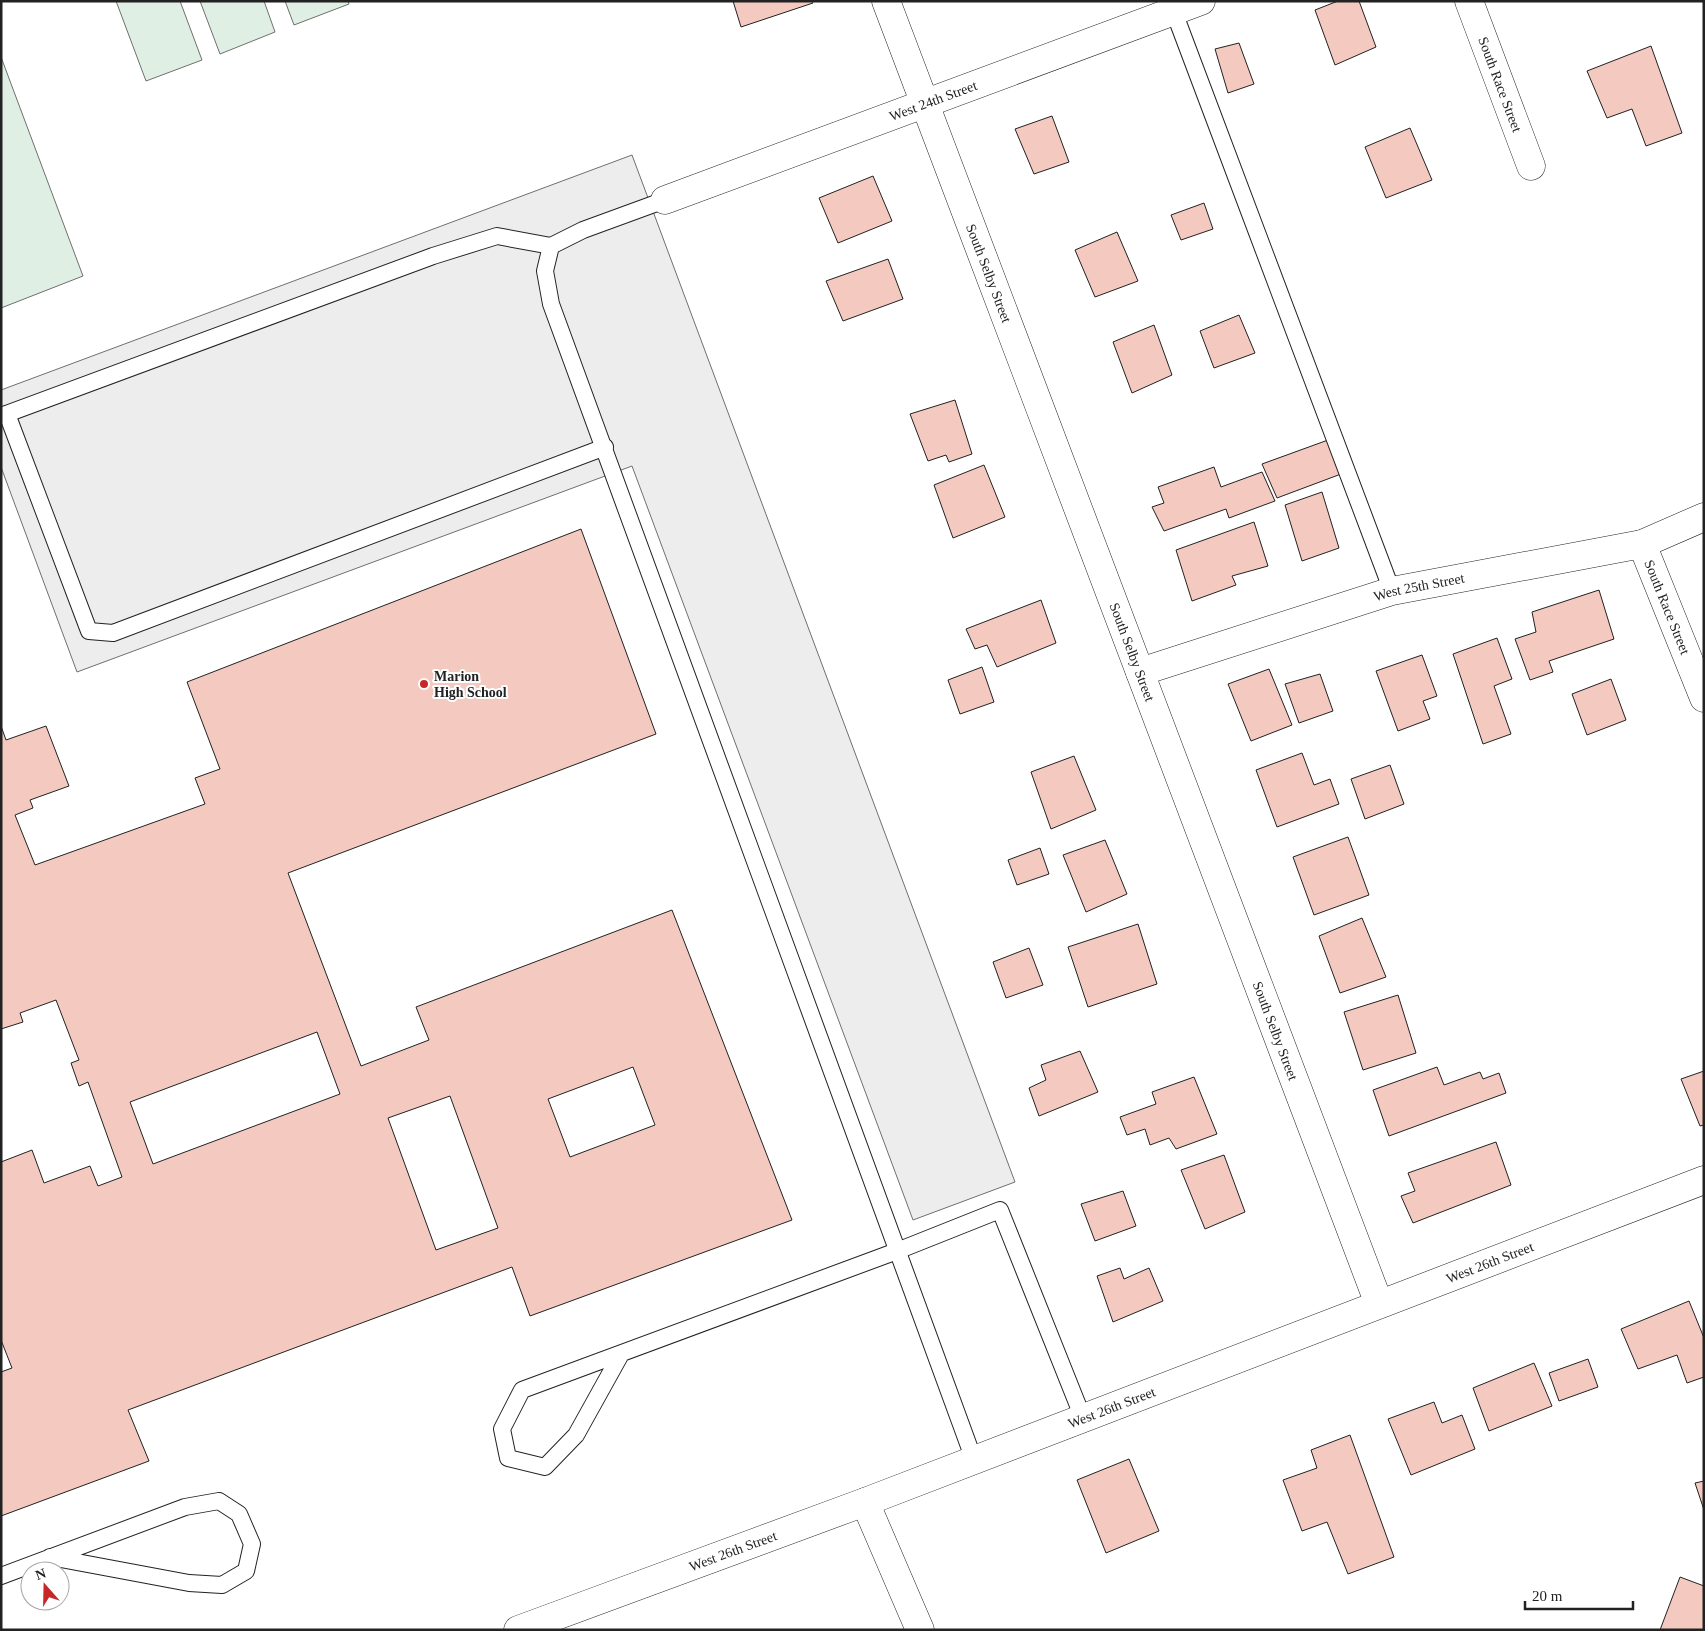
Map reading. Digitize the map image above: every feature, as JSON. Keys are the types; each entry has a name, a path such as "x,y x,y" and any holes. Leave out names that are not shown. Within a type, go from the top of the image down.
{"street":[{"name":"South Selby Street","path":"886,1 1379,1304"},
{"name":"West 24th Street","path":"665,200 925,103 1172,6 1201,1"},
{"name":"South Race Street","path":"1470,1 1530,166"},
{"name":"West 25th Street","path":"1140,672 1392,591 1642,544 1704,518"},
{"name":"South Race Street","path":"1642,544 1704,698"},
{"name":"West 26th Street","path":"518,1630 552,1624 1704,1180"},
{"path":"865,1502 920,1630"}],"lane":[{"path":"1172,6 1392,591"},
{"path":"605,448 113,633 89,632 4,415 442,253 497,236 551,246 583,230 665,200"},
{"path":"551,246 545,271 551,304 974,1460"},
{"path":"621,1354 576,1435 545,1467 508,1458 502,1429 522,1390 897,1251 1000,1210 1084,1418"},
{"path":"1,1576 50,1557 185,1507 219,1501 239,1514 252,1544 246,1571 222,1585 188,1583 50,1557"}],"green space":[{"path":"116,1 180,1 202,60 146,81"},
{"path":"200,1 264,1 275,32 220,54"},
{"path":"285,1 348,1 349,4 294,25"},
{"path":"1,57 83,276 1,308"}],"shaded area":[{"path":"632,155 1015,1182 913,1220 632,466 77,672 1,467 1,390"}],"building":[{"path":"733,1 812,1 813,3 741,27"},
{"path":"1338,1 1359,1 1376,47 1335,65 1315,10"},
{"path":"1239,43 1254,84 1228,93 1215,49"},
{"path":"1651,46 1682,133 1646,146 1632,109 1607,118 1587,71"},
{"path":"1052,116 1069,162 1034,174 1015,129"},
{"path":"1410,128 1432,180 1386,198 1365,147"},
{"path":"873,176 892,221 838,243 819,198"},
{"path":"1204,203 1213,229 1181,240 1171,215"},
{"path":"1117,232 1138,281 1095,297 1075,250"},
{"path":"888,259 903,299 843,321 826,281"},
{"path":"1239,315 1255,353 1214,368 1200,331"},
{"path":"1154,325 1172,375 1132,393 1113,342"},
{"path":"955,400 972,454 949,462 946,455 928,461 910,414"},
{"path":"1328,440 1341,474 1277,498 1262,464"},
{"path":"984,465 1005,517 953,538 934,485"},
{"path":"1214,467 1221,487 1262,472 1275,501 1229,518 1226,509 1164,531 1152,507 1164,503 1158,487"},
{"path":"1322,492 1339,548 1302,561 1285,505"},
{"path":"1254,522 1268,566 1232,576 1236,585 1192,601 1176,550"},
{"path":"581,529 656,734 288,873 361,1066 429,1040 416,1007 672,910 792,1220 530,1316 512,1267 128,1410 149,1461 1,1516 1,1372 12,1368 1,1340 1,1162 32,1150 44,1183 90,1166 98,1186 122,1177 88,1082 79,1086 71,1063 79,1060 56,1000 20,1013 23,1022 1,1029 1,726 6,740 46,726 69,786 30,800 33,808 15,815 35,865 205,804 195,778 220,769 187,682","holes":["317,1032 340,1094 153,1164 130,1102","633,1067 655,1125 570,1157 548,1099","450,1096 498,1228 436,1250 388,1118"]},
{"path":"1599,590 1614,639 1549,661 1553,672 1530,680 1515,639 1536,632 1532,612"},
{"path":"1041,600 1056,643 997,667 987,645 975,649 966,629"},
{"path":"1497,638 1512,679 1494,686 1511,734 1483,744 1453,654"},
{"path":"1422,655 1437,696 1423,701 1430,719 1398,731 1376,671"},
{"path":"982,667 994,702 960,714 948,680"},
{"path":"1269,669 1292,725 1251,741 1228,684"},
{"path":"1320,674 1333,711 1299,723 1285,684"},
{"path":"1611,679 1626,720 1587,735 1572,694"},
{"path":"1302,753 1314,785 1330,779 1339,804 1277,827 1256,770"},
{"path":"1074,756 1096,810 1051,829 1031,772"},
{"path":"1390,765 1404,804 1365,819 1351,779"},
{"path":"1348,837 1369,895 1314,915 1293,857"},
{"path":"1105,840 1127,894 1086,912 1063,855"},
{"path":"1040,848 1049,874 1017,885 1008,860"},
{"path":"1362,918 1386,977 1340,993 1319,936"},
{"path":"1138,924 1157,984 1088,1007 1068,947"},
{"path":"1029,948 1043,985 1006,998 993,962"},
{"path":"1398,995 1416,1053 1363,1070 1344,1012"},
{"path":"1080,1051 1098,1092 1039,1116 1029,1088 1046,1080 1041,1065"},
{"path":"1437,1067 1444,1085 1480,1072 1483,1079 1499,1073 1506,1093 1389,1136 1373,1090"},
{"path":"1704,1071 1704,1125 1700,1126 1681,1079"},
{"path":"1194,1077 1217,1134 1176,1149 1169,1138 1150,1145 1145,1129 1127,1135 1120,1117 1156,1104 1152,1092"},
{"path":"1496,1142 1511,1185 1413,1223 1401,1196 1415,1191 1408,1173"},
{"path":"1224,1155 1245,1212 1205,1229 1181,1170"},
{"path":"1123,1191 1136,1226 1095,1241 1081,1204"},
{"path":"1120,1268 1124,1279 1149,1268 1163,1301 1113,1322 1097,1276"},
{"path":"1689,1301 1704,1338 1704,1377 1687,1383 1677,1355 1638,1369 1621,1329"},
{"path":"1588,1359 1598,1387 1559,1401 1549,1373"},
{"path":"1534,1363 1552,1406 1489,1431 1473,1388"},
{"path":"1434,1402 1442,1423 1462,1415 1475,1449 1411,1475 1388,1419"},
{"path":"1350,1435 1394,1557 1348,1574 1327,1522 1302,1531 1283,1480 1317,1468 1311,1450"},
{"path":"1129,1459 1159,1531 1106,1553 1077,1480"},
{"path":"1704,1481 1704,1510 1695,1483"},
{"path":"1680,1577 1704,1586 1704,1630 1660,1630"}],"place":[{"name":"Marion High School","path":"424,684"}]}
